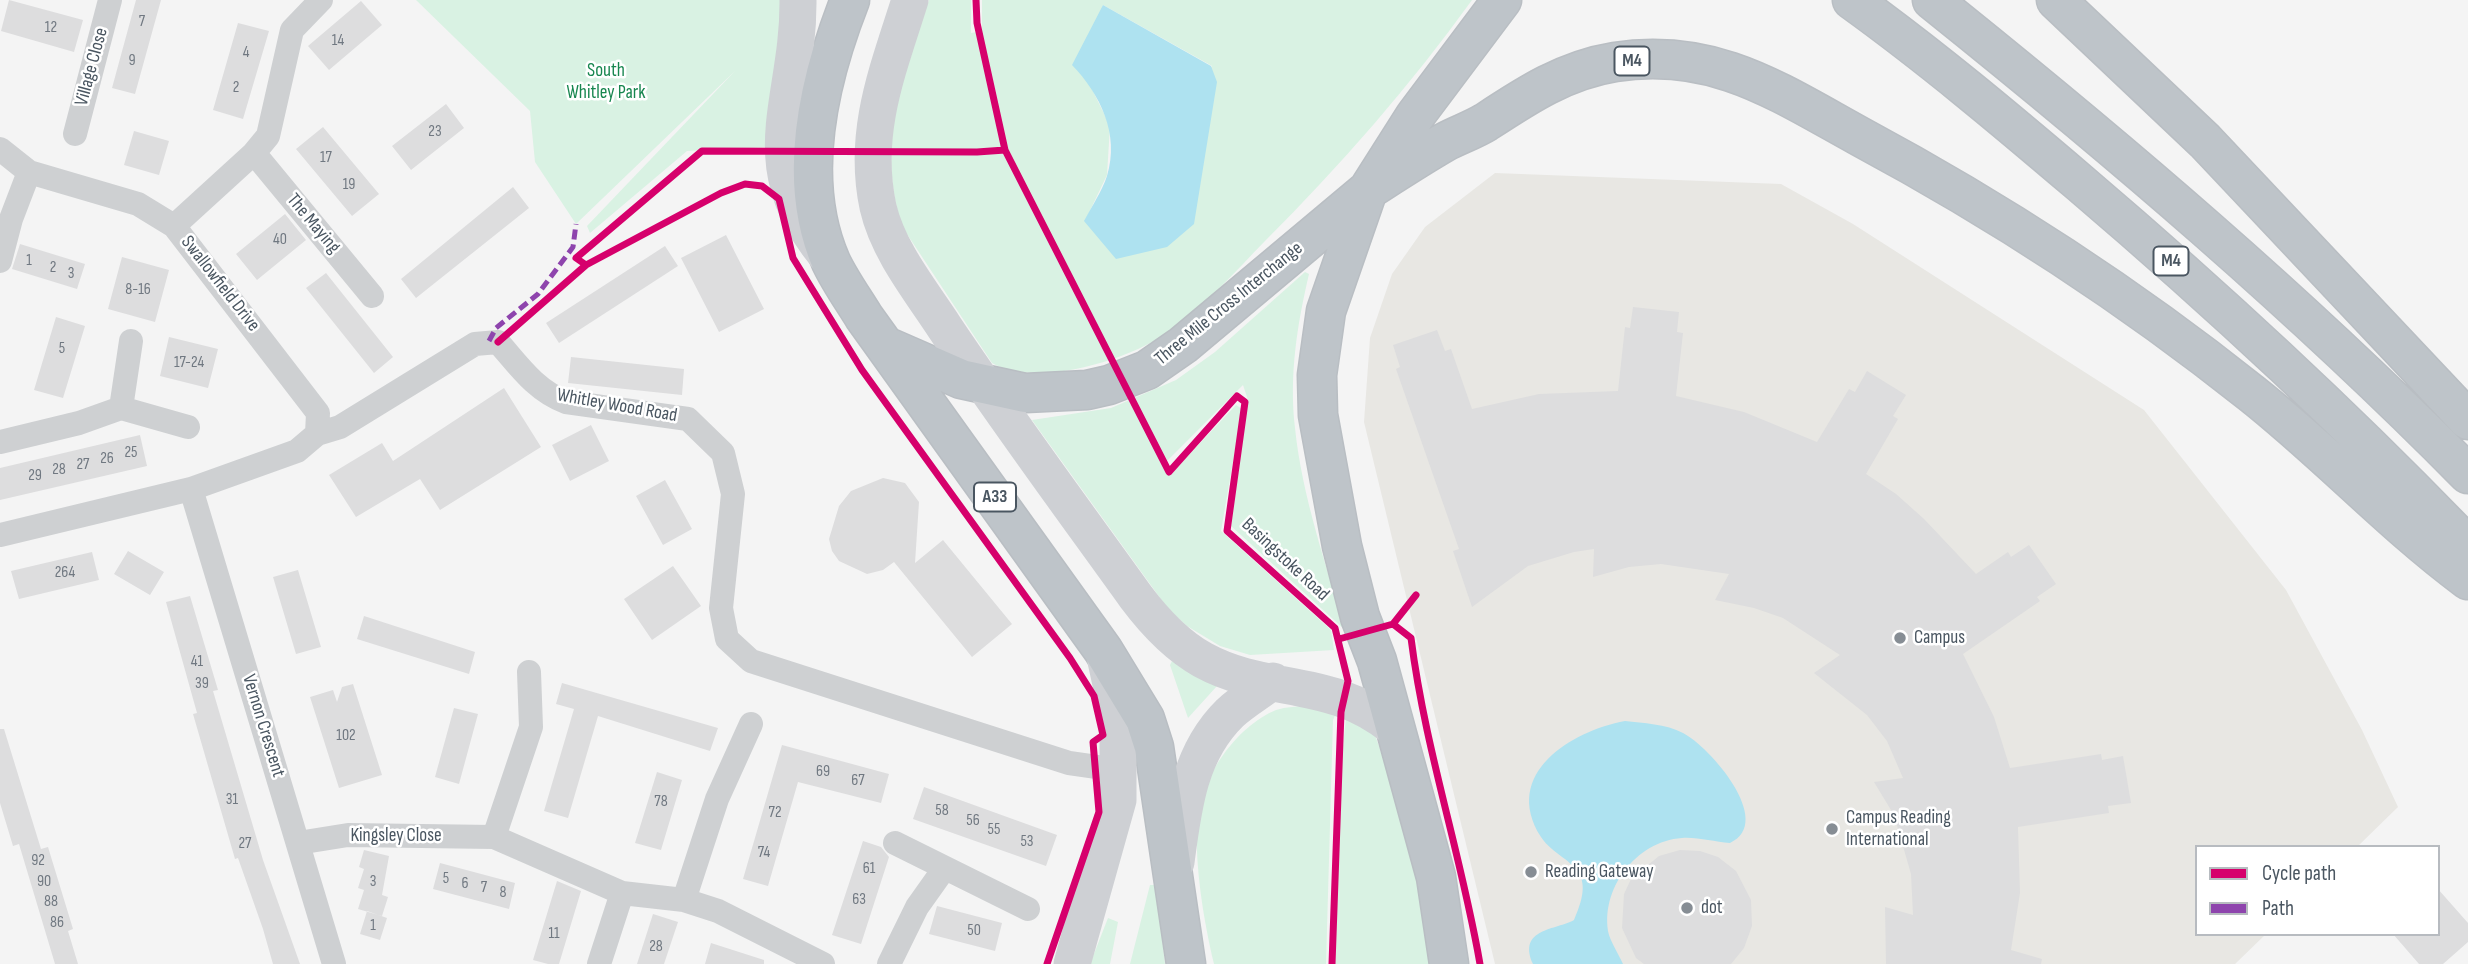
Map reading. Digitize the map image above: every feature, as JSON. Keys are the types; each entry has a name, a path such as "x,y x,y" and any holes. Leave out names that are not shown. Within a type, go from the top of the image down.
{"highway":[{"name":"Three Mile Cross Interchange","path":"850,0 826,70 816,124 817,200 821,232 831,261 850,296 885,345 939,371 983,385 1010,391 1059,393 1109,385 1147,370 1183,345 1368,190 1415,116 1502,0"},
{"name":"M4","path":"1852,0 2009,123 2156,248 2383,458 2468,546"},
{"name":"M4","path":"1932,0 2196,218 2314,326 2468,474"},
{"path":"2056,0 2205,141 2468,420"},
{"name":"M4","path":"1368,190 1539,87 1571,74 1614,62 1660,60 1724,69 1749,77 1775,88 1907,161 2101,280 2252,394 2434,555 2468,580"},
{"name":"Basingstoke Road","path":"1368,190 1326,311 1317,375 1318,415 1342,546 1436,877 1449,964"},
{"name":"A33","path":"885,345 1103,650 1140,710 1152,740 1186,964"}],"main road":[{"path":"798,0 783,144 795,209 804,228 831,261"},
{"path":"911,0 886,69 878,105 874,167 878,208 890,241 983,385 1136,597 1160,626 1203,660 1233,672 1345,698 1364,706 1394,728"},
{"path":"1072,964 1115,818 1118,716 1103,650"},
{"path":"1174,878 1185,805 1197,760 1231,712 1273,681"}],"street":[{"name":"Village Close","path":"75,134 110,0"},
{"path":"174,226 254,153 268,136 292,30 321,0"},
{"name":"Swallowfield Drive","path":"0,149 29,172 138,204 174,226 318,413 317,434"},
{"name":"The Maying","path":"254,153 372,296"},
{"path":"0,261 11,219 29,172"},
{"path":"121,408 131,341"},
{"name":"Whitley Wood Road","path":"0,535 191,489 297,451 317,434 340,427 475,344 498,342 535,384 550,396 566,402 688,419 723,453 733,494 721,608 727,639 751,661 1069,763 1118,771"},
{"path":"0,442 79,423 121,408 188,427"},
{"name":"Vernon Crescent","path":"191,489 334,964"},
{"path":"494,837 531,727 529,672"},
{"path":"684,900 717,799 751,724"},
{"name":"Kingsley Close","path":"298,843 348,835 494,837 622,893 684,900 718,911 824,964"},
{"path":"895,843 1028,909"},
{"path":"889,964 917,907 944,869"},
{"path":"599,964 622,893"}],"shaded area":[{"path":"1495,173 1781,184 1853,224 2144,410 2286,590 2362,730 2398,807 2359,845 2195,845 2195,936 2264,936 2235,964 1495,964 1364,422 1370,338 1392,274 1425,227"}],"green space":[{"name":"South Whitley Park","path":"416,0 793,0 772,147 687,151 590,233 587,226 735,71 576,224 535,162 530,111"},
{"path":"929,0 971,0 971,33 982,31 982,0 1472,0 1399,94 1347,154 1293,213 1185,319 1156,340 1110,360 1059,372 1034,373 1011,370 992,363 903,228 895,199 892,170 895,113 909,56","holes":["1103,5 1212,66 1085,221 1107,175 1110,126 1090,85"]},
{"path":"1305,272 1309,274 1294,370 1295,428 1309,504 1345,630 1231,526 1248,400 1243,385 1167,461 1170,475 1236,405 1242,409 1221,531 1331,630 1334,650 1250,655 1220,646 1187,626 1168,609 1032,420 1111,408 1176,380 1215,352"},
{"path":"1172,661 1217,686 1188,718 1170,665"},
{"path":"1308,706 1337,711 1333,720 1326,964 1214,964 1197,859 1197,825 1204,791 1222,757 1246,729 1276,710"},
{"path":"1346,718 1375,735 1380,749 1417,870 1432,964 1335,964 1341,764"},
{"path":"1150,885 1156,885 1165,964 1130,964"},
{"path":"1108,918 1118,922 1110,964 1090,964"}],"water":[{"path":"1103,5 1211,66 1217,82 1194,224 1167,247 1116,259 1084,221 1107,176 1111,145 1109,130 1099,102 1072,65"},
{"path":"1625,721 1676,730 1708,753 1734,785 1742,802 1746,819 1742,833 1730,843 1688,838 1665,841 1636,858 1624,871 1610,901 1607,918 1609,935 1623,964 1533,964 1529,952 1530,943 1541,932 1574,920 1583,888 1578,872 1541,837 1531,814 1530,794 1536,775 1548,759 1564,745 1583,734"}],"building":[{"path":"9,0 83,20 74,52 1,31"},
{"path":"136,0 161,0 135,94 112,88"},
{"path":"361,1 382,25 329,70 308,46"},
{"path":"238,23 269,31 243,119 213,110"},
{"path":"446,104 464,128 411,170 392,146"},
{"path":"323,127 379,194 352,216 296,149"},
{"path":"134,131 169,141 159,175 124,165"},
{"path":"513,187 529,208 416,298 401,279"},
{"path":"285,214 306,240 257,280 236,254"},
{"path":"726,235 764,309 719,332 681,258"},
{"path":"20,244 85,264 77,289 12,269"},
{"path":"665,246 678,266 559,343 546,323"},
{"path":"122,257 169,270 155,322 108,309"},
{"path":"326,273 393,357 374,373 306,288"},
{"name":"Campus","path":"1633,307 1679,312 1677,332 1683,333 1676,396 1744,412 1817,442 1849,389 1855,392 1867,371 1906,395 1893,416 1898,419 1866,474 1896,494 1924,519 1976,574 2008,552 2011,557 2029,545 2056,584 2037,597 2040,601 1963,654 1994,717 2010,768 2101,754 2102,760 2123,756 2131,803 2108,806 2109,813 2018,827 2020,893 2011,950 2042,959 2041,964 1886,964 1885,907 1913,915 1911,874 1894,815 1874,782 1903,778 1887,741 1867,715 1814,673 1840,655 1783,618 1754,608 1715,600 1729,574 1661,564 1629,567 1593,577 1594,549 1528,566 1472,607 1453,551 1459,549 1396,369 1400,367 1393,345 1437,330 1445,351 1451,349 1472,409 1539,394 1618,391 1625,327 1630,328"},
{"path":"56,317 85,326 63,398 34,390"},
{"path":"169,337 218,349 208,388 160,376"},
{"path":"571,357 684,369 682,395 568,383"},
{"path":"504,388 541,447 440,510 420,479 356,517 329,475 382,443 393,461"},
{"path":"591,425 609,461 570,481 552,445"},
{"path":"140,435 147,466 0,500 0,468"},
{"path":"883,478 905,483 919,502 915,563 943,540 1012,624 972,657 894,562 883,570 867,574 839,561 832,551 829,539 839,506 851,491"},
{"path":"665,480 692,529 663,545 636,496"},
{"path":"128,551 164,572 150,595 114,574"},
{"path":"92,552 99,580 19,599 11,571"},
{"path":"673,566 701,606 652,640 624,599"},
{"path":"298,570 321,647 296,654 273,577"},
{"path":"190,596 218,690 213,691 263,860 300,964 273,964 238,858 235,859 193,714 197,713 166,602"},
{"path":"364,616 475,652 469,674 357,639"},
{"path":"562,683 718,728 710,751 598,716 568,818 544,811 574,709 556,704"},
{"path":"353,684 382,775 339,788 310,697 333,690 337,702 342,687"},
{"path":"454,708 478,714 459,784 435,777"},
{"path":"0,729 4,729 41,849 48,847 73,929 68,931 78,964 55,964 19,844 13,846 0,803"},
{"path":"782,745 889,774 881,803 798,782 768,886 743,879"},
{"path":"657,772 682,780 661,850 635,843"},
{"path":"924,787 1057,835 1046,866 913,819"},
{"path":"863,841 881,847 889,857 861,944 832,935"},
{"path":"364,850 389,856 382,895 388,897 382,916 358,909 364,890 358,888 364,869 359,867"},
{"name":"dot","path":"1680,850 1700,851 1718,857 1736,871 1751,900 1752,926 1744,948 1731,964 1644,964 1636,958 1622,928 1624,894 1631,879 1659,856"},
{"path":"440,863 515,883 509,909 433,889"},
{"path":"557,881 581,891 559,964 548,964 533,960"},
{"path":"2440,891 2468,923 2468,942 2443,964 2419,964 2395,936 2440,936"},
{"path":"937,906 1002,923 995,951 929,934"},
{"path":"367,911 387,918 380,940 360,934"},
{"path":"653,914 678,922 664,964 637,964"},
{"path":"711,943 764,960 764,964 705,964"}],"marked path":[{"path":"489,341 496,328 538,294 573,247 576,224"}],"cycle path":[{"path":"976,0 977,23 1005,150 1169,472 1237,396 1245,402 1227,531 1335,628 1348,681 1341,712 1332,964"},
{"path":"586,265 576,258 702,151 1005,150"},
{"path":"498,342 586,265 721,193 745,184 762,186 779,199 793,258 862,370 1070,658 1094,696 1103,735 1093,742 1099,812 1047,964"},
{"path":"1339,639 1393,624 1416,595"},
{"path":"1393,624 1411,638 1425,720 1480,964"}],"place":[{"name":"Campus","path":"1900,638"},
{"name":"Campus Reading International","path":"1832,829"},
{"name":"Reading Gateway","path":"1531,872"},
{"name":"dot","path":"1687,908"}]}
